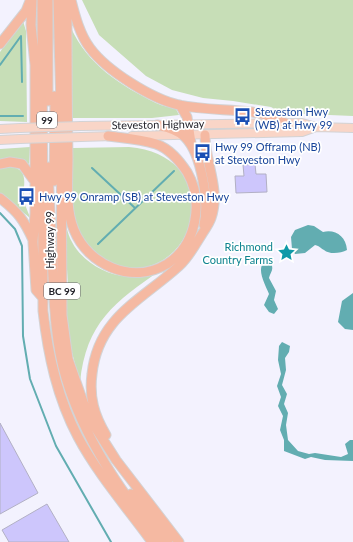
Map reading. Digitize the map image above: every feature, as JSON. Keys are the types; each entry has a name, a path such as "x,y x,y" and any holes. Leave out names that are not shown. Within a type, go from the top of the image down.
{"highway":[{"path":"0,44 26,11 31,0"},
{"path":"31,0 34,65 35,213 33,242 36,290 43,298"},
{"name":"Highway 99","path":"42,0 43,298 46,344 53,374 63,405 78,438 152,542"},
{"name":"99","path":"48,0 47,152 55,311 66,377 83,424 107,466 136,510 162,542"},
{"name":"Highway 99","path":"58,0 63,322 68,359 88,416 116,460 179,542"},
{"path":"67,0 69,194 73,229 80,242 90,254 101,263 117,270 135,273 166,264 182,248 194,227 197,206 195,191 189,176 174,156 157,145 108,136"},
{"path":"71,0 78,24 87,43 99,58 128,81 159,98 180,105 252,112 263,114 285,123"},
{"name":"99","path":"52,240 55,159 56,40 59,23"},
{"path":"180,105 187,117 188,124 186,135 191,145 205,187 205,219 201,234"},
{"path":"157,126 175,130 186,135"},
{"path":"116,460 115,450 102,428 91,399 93,364 104,335 120,314 134,300 180,266 190,254 210,220 215,204 215,186 206,154 205,135"},
{"path":"0,164 10,162 22,164 34,180"},
{"path":"0,198 18,212 24,221 33,242"},
{"name":"99","path":"107,466 141,506 168,542"}],"main road":[{"name":"Steveston Highway","path":"0,129 81,126 285,123 302,123 316,127 353,128"},
{"name":"Steveston Highway","path":"0,140 302,132 316,127"}],"green space":[{"path":"82,0 353,0 353,116 282,113 271,107 203,98 172,90 146,76 99,35"},
{"path":"23,21 26,31 27,122 0,121 0,52"},
{"path":"71,28 86,53 106,73 130,89 158,104 176,109 179,115 152,118 72,118"},
{"path":"30,147 29,164 21,160 0,160 0,149"},
{"path":"129,147 160,155 180,171 191,191 192,214 186,235 172,253 152,265 127,268 100,258 87,247 82,240 73,216 71,186 73,148"},
{"path":"10,166 17,168 24,176 25,205 30,218 0,193 0,168"},
{"path":"63,213 70,239 76,249 87,260 102,270 125,276 161,270 117,304 96,329 83,362 80,383 70,345 65,307 68,283"}],"water":[{"path":"308,225 314,226 323,232 327,231 336,233 345,241 347,250 339,253 329,253 315,245 305,253 295,254 292,249 291,237 295,230"},
{"path":"264,262 271,263 272,267 269,278 276,291 274,300 278,309 274,314 269,312 264,305 269,294 261,274 262,265"},
{"path":"353,293 353,330 345,329 338,322 342,301"},
{"path":"282,342 290,346 289,352 285,358 286,370 282,385 287,394 284,404 288,413 286,425 288,440 298,451 309,454 315,453 341,457 348,454 345,444 350,440 353,440 353,461 325,460 311,457 305,459 284,451 284,440 280,430 283,416 278,406 281,397 277,386 281,374 278,360 279,346"}],"building":[{"path":"255,164 256,174 266,174 267,192 236,193 235,176 244,176 243,165"},
{"path":"0,423 38,493 0,514"},
{"path":"47,504 69,542 9,542 2,530"}],"waterway":[{"path":"0,65 21,36 22,82"},
{"path":"0,116 23,116"},
{"path":"92,168 135,208"},
{"path":"98,244 174,171"},
{"path":"0,213 15,229 22,246 23,336 30,379 56,446 111,542"}],"place":[{"name":"Steveston Hwy (WB) at Hwy 99","path":"242,117"},
{"name":"Hwy 99 Offramp (NB) at Steveston Hwy","path":"202,152"},
{"name":"Hwy 99 Onramp (SB) at Steveston Hwy","path":"26,196"},
{"name":"Richmond Country Farms","path":"286,252"}]}
